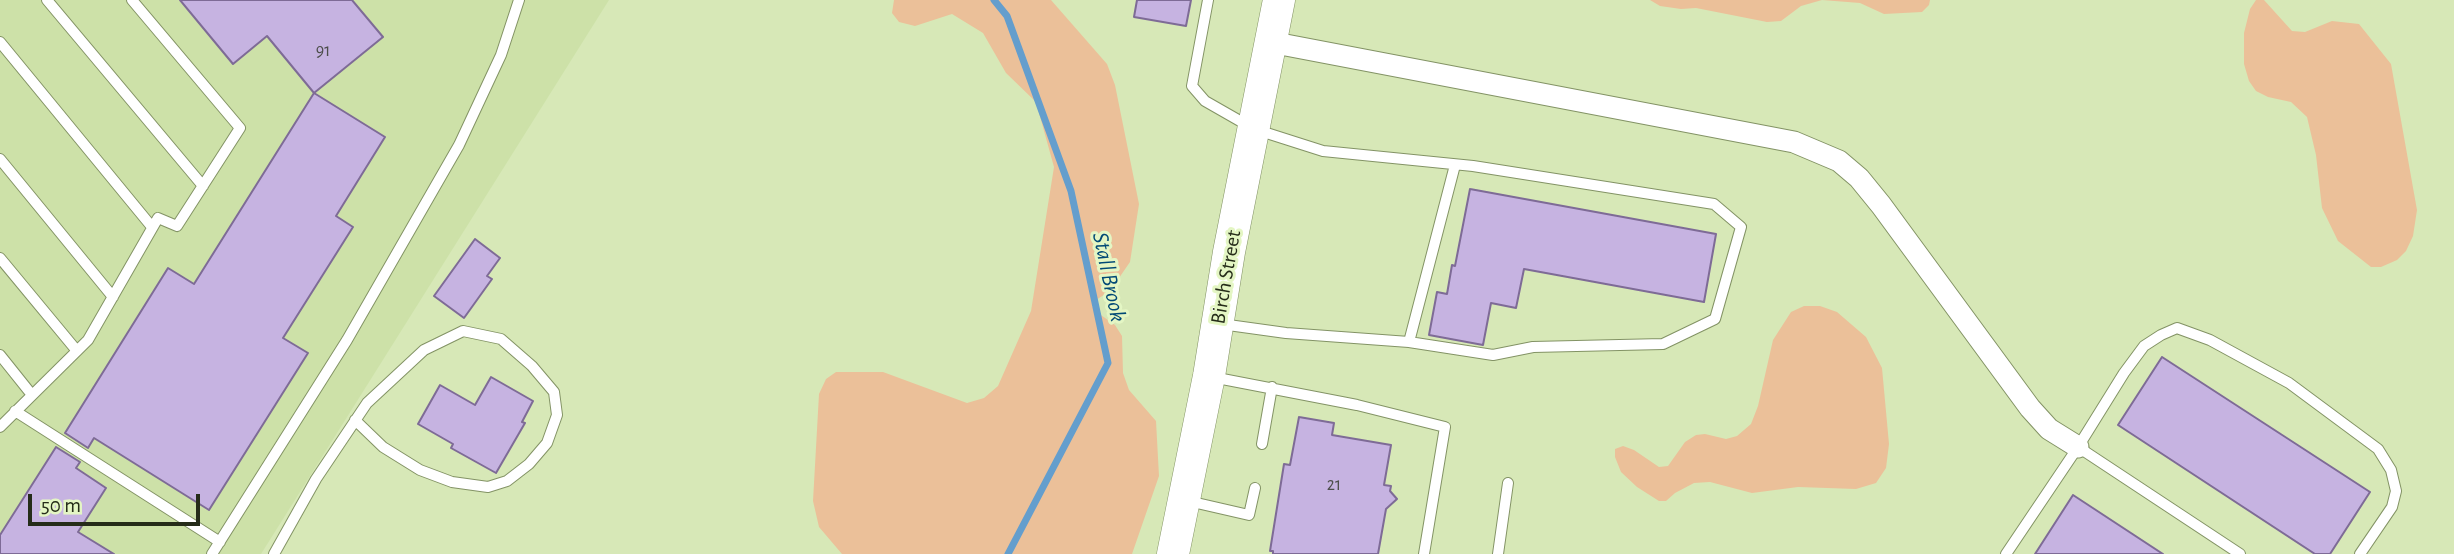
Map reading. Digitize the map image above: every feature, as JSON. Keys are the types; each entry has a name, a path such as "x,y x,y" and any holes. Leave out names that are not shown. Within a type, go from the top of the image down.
{"street":[{"name":"Birch Street","path":"1173,554 1279,0"},
{"path":"1270,42 1794,142 1839,161 1859,178 1881,205 2030,408 2049,429 2078,447"}],"lane":[{"path":"47,0 202,186"},
{"path":"0,426 88,340 158,218 177,226 240,128 132,0"},
{"path":"212,554 347,340 458,145 501,55 519,0"},
{"path":"1208,0 1192,86 1205,101 1254,129 1323,151 1455,165 1714,204 1741,227 1715,319 1663,344 1533,347 1493,355 1409,342 1286,333 1218,323"},
{"path":"0,41 152,228"},
{"path":"0,159 113,296"},
{"path":"1409,342 1455,165"},
{"path":"0,258 76,351"},
{"path":"2007,554 2144,346 2177,328 2210,340 2289,383 2378,449 2391,470 2396,491 2392,507 2360,554"},
{"path":"274,554 316,479 355,420 367,403 424,350 463,331 501,340 532,366 554,392 557,415 547,443 529,464 507,481 488,487 452,482 420,470 383,447 355,420"},
{"path":"0,355 32,395"},
{"path":"1209,376 1357,405 1445,427 1424,554"},
{"path":"1262,444 1272,387"},
{"path":"15,411 220,542"},
{"path":"2078,447 2241,554"},
{"path":"1498,554 1508,483"},
{"path":"1185,500 1249,515 1255,488"}],"shaded area":[{"path":"0,0 609,0 261,554 0,554"},
{"path":"894,0 1051,0 1107,64 1115,85 1139,204 1130,262 1110,291 1092,306 1115,325 1122,336 1123,373 1129,390 1156,421 1159,476 1132,554 842,554 819,527 813,501 819,394 826,379 836,372 883,372 967,403 984,398 998,386 1031,311 1054,167 1036,102 1006,73 983,33 952,14 915,26 899,22 892,13"},
{"path":"1650,0 1822,0 1801,6 1781,21 1767,22 1696,8 1660,6"},
{"path":"1822,0 1930,0 1922,12 1884,14 1860,3"},
{"path":"2256,0 2264,0 2292,31 2305,32 2332,21 2359,24 2391,64 2417,210 2413,236 2406,251 2397,260 2381,267 2371,267 2338,241 2322,208 2316,155 2307,117 2291,102 2268,97 2256,91 2249,81 2244,64 2244,33 2250,9"},
{"path":"1804,306 1820,306 1837,312 1866,337 1882,368 1889,444 1886,468 1876,483 1856,489 1798,487 1752,493 1710,482 1694,483 1666,501 1659,501 1637,487 1621,472 1615,449 1623,446 1659,467 1668,466 1685,442 1696,435 1705,434 1726,439 1737,436 1751,424 1758,406 1773,340 1791,312"}],"building":[{"path":"180,0 352,0 383,37 314,93 267,36 233,64"},
{"path":"1137,0 1191,0 1186,26 1134,17"},
{"path":"314,93 385,137 336,216 353,227 283,338 308,353 209,510 94,438 88,448 65,433 168,268 194,284"},
{"path":"1470,189 1716,234 1704,302 1524,269 1516,308 1491,303 1483,345 1429,335 1437,292 1447,294 1452,265 1455,266"},
{"path":"475,239 500,258 487,276 492,279 464,318 434,296"},
{"path":"2162,357 2370,492 2330,554 2315,554 2118,425"},
{"path":"491,377 533,401 522,422 525,423 496,473 451,448 453,444 418,424 440,385 475,405"},
{"path":"1299,417 1334,423 1332,435 1391,445 1384,485 1391,486 1390,491 1397,499 1386,509 1378,554 1273,554 1273,551 1270,551 1284,464 1290,465"},
{"path":"56,447 80,462 76,468 106,488 78,532 114,554 0,554 0,535"},
{"path":"2073,495 2163,554 2035,554"}],"waterway":[{"name":"Stall Brook","path":"994,0 1007,16 1071,191 1108,363 1008,554"}]}
